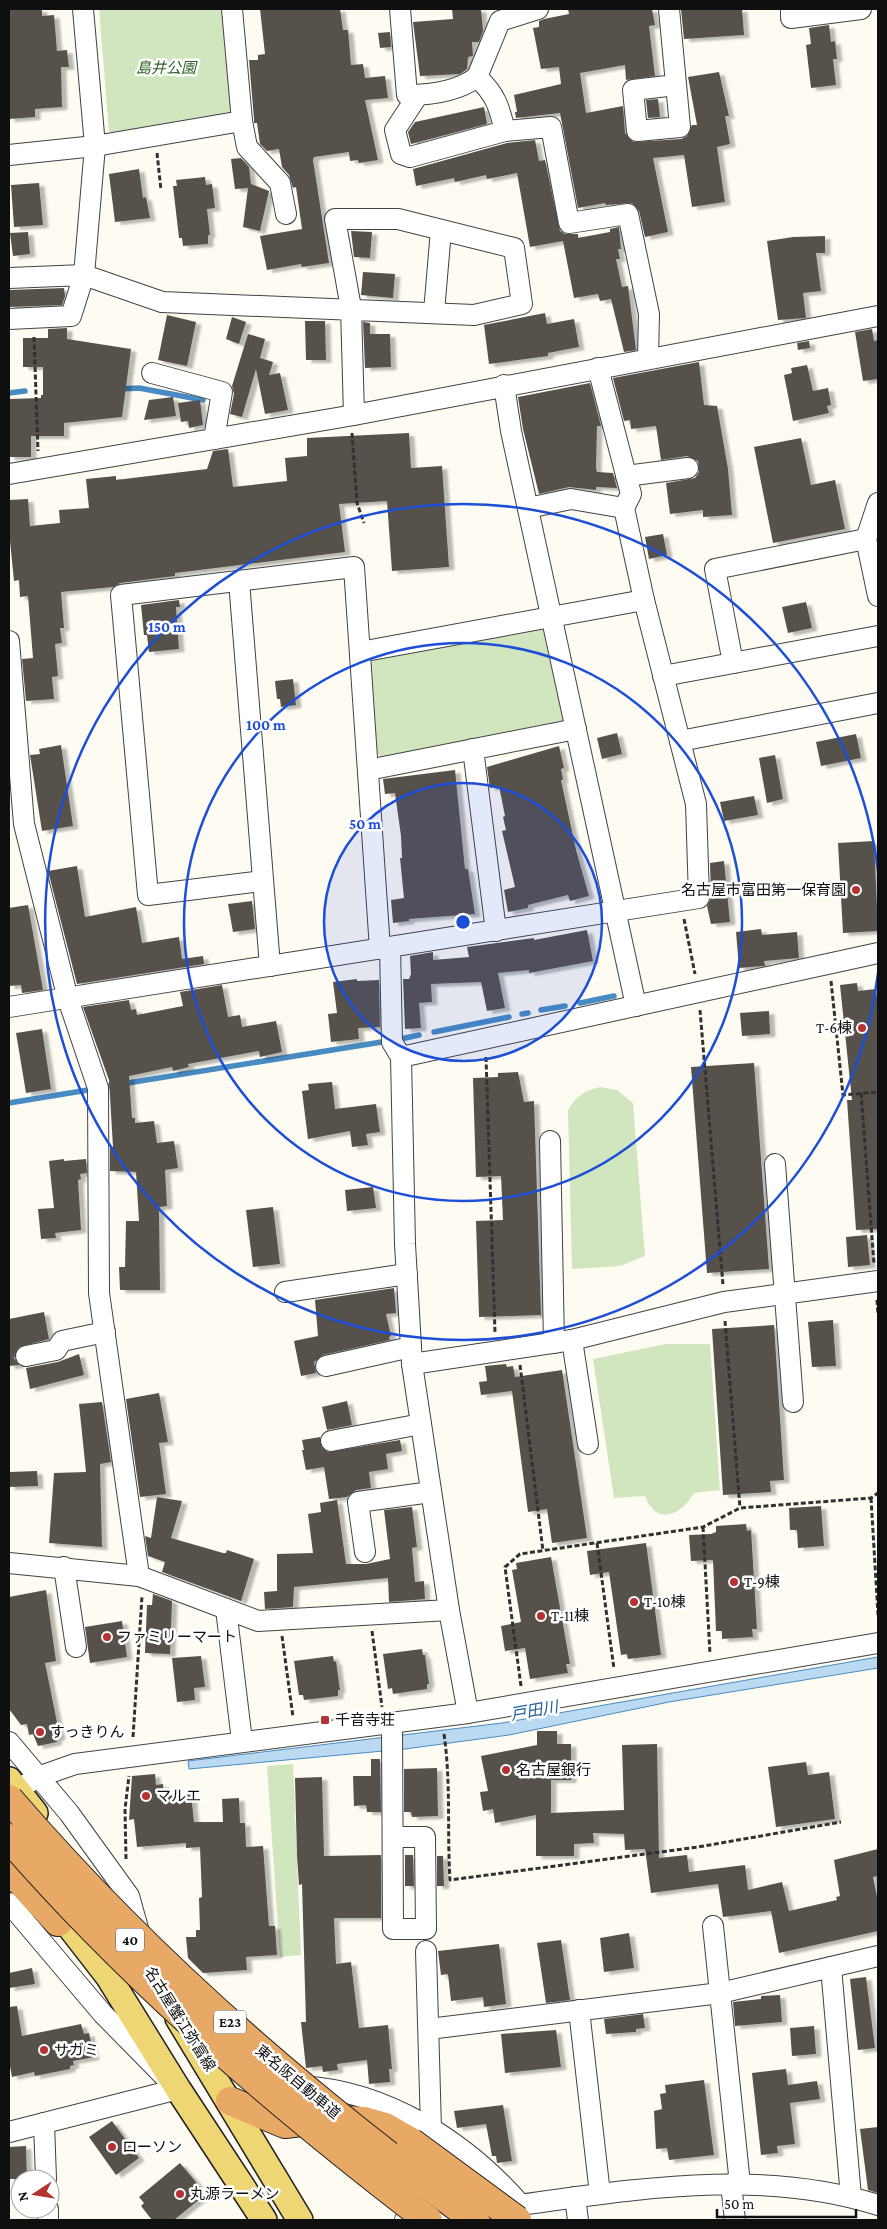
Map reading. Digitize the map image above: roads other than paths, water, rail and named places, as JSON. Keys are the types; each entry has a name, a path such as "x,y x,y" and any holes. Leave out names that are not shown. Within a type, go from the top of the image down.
{"highway":[{"name":"東名阪自動車道","path":"11,1791 46,1842 146,1945 268,2057 384,2153 475,2220"},
{"name":"東名阪自動車道","path":"9,1838 73,1910 124,1962 318,2135 431,2219"},
{"path":"9,1869 71,1935 156,2012 318,2135"},
{"path":"230,2101 285,2124 326,2119 364,2122 421,2136 519,2212"}],"main road":[{"name":"名古屋蟹江弥富線","path":"11,1791 80,1868 116,1917 230,2101 300,2220"},
{"name":"40","path":"9,1855 72,1928 108,1976 178,2089 264,2220"}],"street":[{"path":"9,319 71,316 84,275 95,146 84,9"},
{"path":"232,9 242,121 247,147 280,183 286,214"},
{"path":"400,9 407,95 432,95 470,83 476,77 500,21 538,9"},
{"path":"669,9 676,85"},
{"path":"791,9 792,18 853,9"},
{"path":"476,77 489,89 498,103 505,131"},
{"path":"418,95 394,130 401,154 410,157 505,131 551,127 569,223 628,214 649,314 648,359"},
{"path":"9,155 95,146 242,121"},
{"path":"9,278 84,275 162,302 253,308 351,308 474,315 522,304 514,248 398,219 335,218 351,308 352,415"},
{"path":"434,312 441,230"},
{"path":"9,474 352,415 878,316"},
{"path":"9,1007 699,898 696,804 644,600 624,508 631,494 598,368"},
{"path":"152,373 222,392 214,439"},
{"path":"504,385 511,431 636,1006"},
{"path":"626,476 688,468"},
{"path":"528,508 571,499 624,508"},
{"path":"878,503 866,539 878,596"},
{"path":"733,663 715,569 866,539"},
{"path":"262,881 148,895 122,595 354,567 368,770 392,1042 401,1058 411,1356 449,1610 468,1713"},
{"path":"239,581 270,966"},
{"path":"360,652 644,600"},
{"path":"663,676 878,636"},
{"path":"9,641 24,824 68,999 98,1088 99,1292 139,1576"},
{"path":"680,741 878,704"},
{"path":"368,770 576,729"},
{"path":"473,749 496,931"},
{"path":"401,1058 636,1006 699,998 878,953"},
{"path":"550,1141 563,1342 588,1444"},
{"path":"775,1164 793,1402"},
{"path":"284,1292 407,1274"},
{"path":"326,1366 411,1356 496,1352 518,1349 563,1342 724,1302 877,1281"},
{"path":"26,1356 56,1350 62,1341 105,1332"},
{"path":"331,1441 421,1424"},
{"path":"366,1552 358,1502 431,1492"},
{"path":"9,1563 139,1576 258,1621 449,1610"},
{"path":"64,1567 76,1647"},
{"path":"226,1609 242,1742"},
{"path":"11,1791 38,1777 75,1764 242,1742 390,1731 468,1713 878,1643"},
{"path":"390,1731 393,1837"},
{"path":"9,1742 69,1813 129,1896 148,1968"},
{"path":"9,1904 147,2061 178,2089"},
{"path":"713,1926 735,2184 735,2220"},
{"path":"421,2136 429,2029 426,1951"},
{"path":"429,2029 720,1993 878,1956"},
{"path":"832,1967 852,2197"},
{"path":"579,2010 600,2194"},
{"path":"176,2014 202,2027 269,2079 286,2085 324,2087 360,2095 403,2112 421,2136"},
{"path":"9,2132 178,2089"},
{"path":"44,2124 46,2169"},
{"path":"405,2220 519,2212 575,2197 600,2194 680,2186 735,2184 791,2187 852,2197 878,2205"},
{"path":"575,2197 578,2220"}],"water":[{"path":"878,1657 878,1668 669,1702 509,1735 405,1749 189,1769 188,1761 502,1723"}],"waterway":[{"path":"119,389 139,388 203,400"},
{"path":"9,393 25,391"},
{"path":"580,1003 614,996"},
{"path":"541,1010 565,1006"},
{"path":"522,1014 528,1013"},
{"path":"434,1032 509,1017"},
{"path":"396,1040 419,1035"},
{"path":"103,1087 388,1041"},
{"path":"9,1103 88,1090"}],"place":[{"name":"名古屋市富田第一保育園","path":"856,890"},
{"name":"T-6棟","path":"862,1028"},
{"name":"T-9棟","path":"734,1582"},
{"name":"T-10棟","path":"634,1602"},
{"name":"T-11棟","path":"541,1616"},
{"name":"ファミリーマート","path":"107,1637"},
{"name":"千音寺荘","path":"325,1720"},
{"name":"すっきりん","path":"40,1732"},
{"name":"名古屋銀行","path":"506,1770"},
{"name":"マルエ","path":"146,1796"},
{"name":"サガミ","path":"44,2050"},
{"name":"ローソン","path":"112,2147"},
{"name":"丸源ラーメン","path":"180,2194"}],"park label":[{"name":"島井公園","path":"166,68"}],"water label":[{"name":"戸田川","path":"534,1710"}]}
